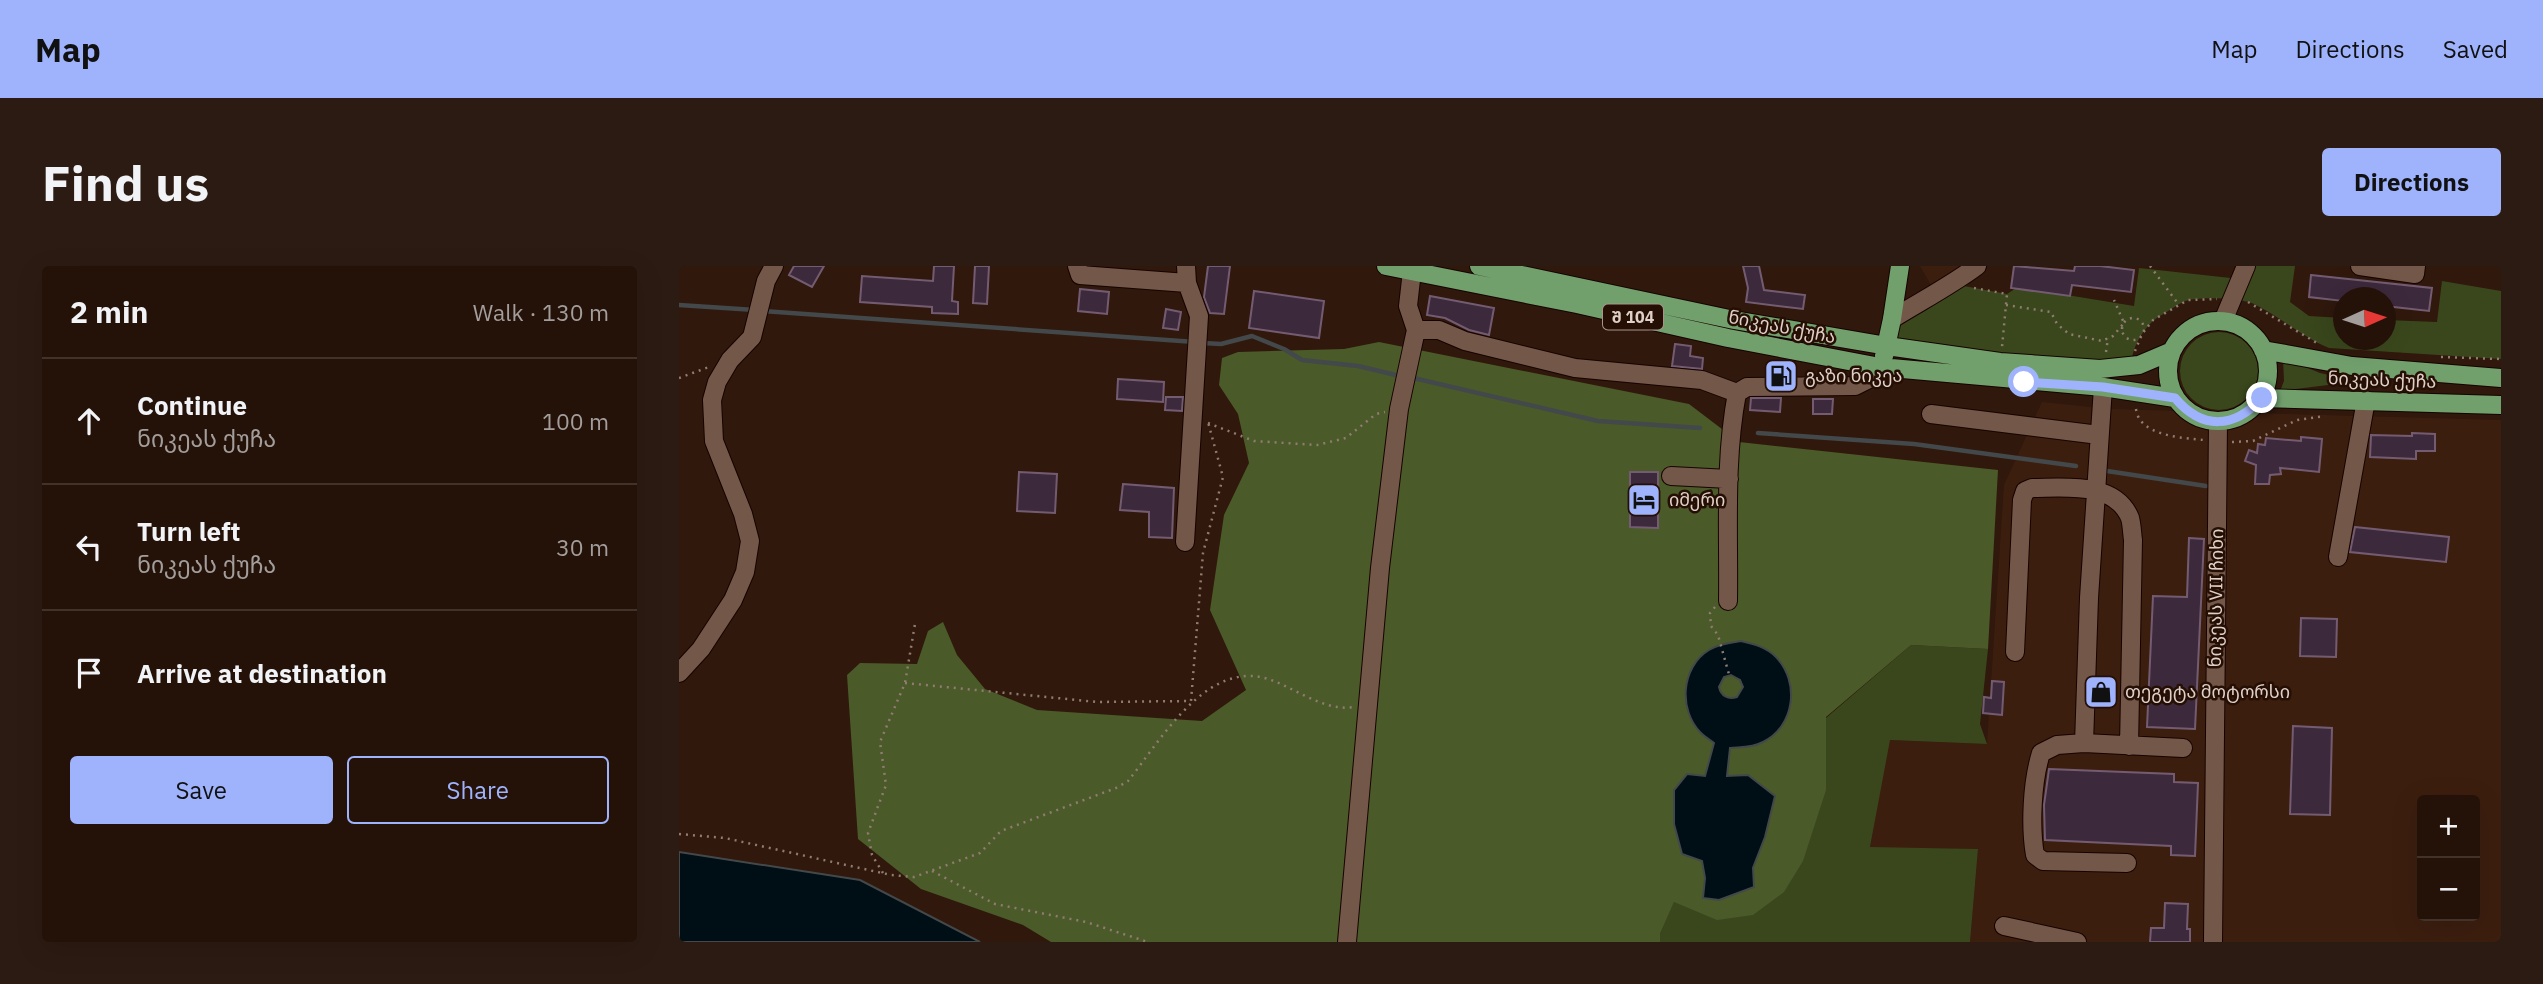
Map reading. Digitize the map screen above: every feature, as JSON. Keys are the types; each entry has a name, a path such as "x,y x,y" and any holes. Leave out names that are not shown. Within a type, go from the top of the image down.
{"main road":[{"name":"ნიკეას ქუჩა","path":"1386,266 1577,304 1728,338 1881,367 2103,387 2175,398 2185,410 2200,419 2218,422"},
{"name":"ნიკეას ქუჩა","path":"1479,266 1734,320 2000,362 2100,369 2132,366 2172,351 2181,338 2193,328 2208,322 2224,321"},
{"path":"1881,367 1900,266"},
{"path":"2218,422 2235,419 2250,411 2262,398 2268,382 2269,364 2263,349 2252,334 2239,325 2224,321"},
{"name":"ნიკეას ქუჩა","path":"2263,349 2352,366 2501,378"},
{"path":"2172,351 2168,367 2169,383 2175,398"},
{"name":"ნიკეას ქუჩა","path":"2262,398 2501,405"}],"street":[{"path":"679,673 701,649 733,600 745,572 750,541 743,514 714,441 712,401 717,382 730,360 752,337 766,281 774,266"},
{"path":"1077,266 1080,275 1186,275 1199,316 1185,542"},
{"path":"1892,319 1953,284 1977,266"},
{"path":"2224,321 2246,266"},
{"path":"2361,266 2415,274 2416,266"},
{"path":"1347,942 1367,704 1399,409 1416,330 1408,306 1412,271"},
{"path":"1416,330 1439,330 1465,341 1576,368 1702,380 1737,393"},
{"path":"1728,601 1729,480 1737,393 1747,387 1855,386 1873,377 1881,367"},
{"path":"2084,743 2095,489 2103,387"},
{"path":"2338,557 2366,400"},
{"path":"1931,414 2099,435"},
{"name":"ნიკეას VII ჩიხი","path":"2213,942 2218,422"},
{"path":"1671,476 1729,480"},
{"path":"2015,652 2022,500 2025,491 2032,488 2095,489 2120,504 2130,519 2133,540 2129,746"},
{"path":"2127,863 2043,861 2035,855 2032,839 2034,803 2041,753 2057,745 2084,743 2183,748"},
{"path":"2004,926 2077,942"}],"path":[{"path":"2150,266 2179,305"},
{"path":"1953,284 2007,294 2000,362"},
{"path":"2114,300 2124,323 2122,330 2127,338 2137,339 2153,320 2188,300 2232,300 2252,302 2319,344"},
{"path":"2006,305 2051,312 2057,324 2069,334 2102,341 2113,336 2129,319 2136,319 2143,327 2131,359 2132,366"},
{"path":"2439,356 2501,359"},
{"path":"679,378 730,360"},
{"path":"2134,391 2137,415 2158,433 2217,442 2253,441 2297,420 2336,415"},
{"path":"1209,424 1254,441 1317,445 1346,438 1376,414 1399,409"},
{"path":"1192,701 1203,553 1223,477 1204,411"},
{"path":"1728,601 1722,602 1710,613 1711,626 1718,635 1730,678"},
{"path":"883,873 871,855 868,833 885,786 880,742 905,683 915,624"},
{"path":"679,834 725,838 883,873 913,877 980,853 1001,831 1117,789 1128,781 1192,701 1217,684 1246,676 1269,678 1315,701 1343,709 1367,704"},
{"path":"905,683 1097,702 1192,701"},
{"path":"932,871 995,904 1086,922 1148,942"}],"shaded area":[{"path":"1920,266 1977,266 1935,292"},
{"path":"2042,402 2109,409 2501,420 2501,942 1970,942 1978,849 1870,848 1889,740 1987,744 2004,485"},
{"path":"1741,641 1760,646 1776,657 1789,679 1791,703 1788,715 1774,735 1755,745 1730,748 1727,776 1748,775 1775,796 1765,837 1753,868 1754,887 1719,900 1703,898 1705,878 1702,861 1682,854 1674,824 1674,790 1687,774 1705,776 1714,743 1701,733 1689,713 1686,701 1688,678 1693,667 1709,650","holes":["1731,675 1740,680 1743,687 1737,697 1728,698 1721,693 1719,687 1724,677"]},
{"path":"679,852 860,880 980,942 679,942"}],"green space":[{"path":"2246,266 2295,266 2290,302 2309,316 2333,317 2333,348 2310,338 2254,304 2213,298 2186,301 2155,320 2136,344 2132,366 1887,346 1892,319 1953,284 2007,294 2018,287 2134,306 2139,268 2240,279"},
{"path":"2442,281 2501,291 2501,359 2360,350 2396,350 2396,320 2437,322"},
{"path":"2219,332 2234,335 2251,349 2258,371 2255,386 2241,403 2219,410 2204,407 2187,393 2180,371 2183,356 2197,339"},
{"path":"1379,342 1689,404 1739,442 1998,470 1988,649 1911,645 1826,717 1826,790 1803,861 1784,892 1753,915 1717,920 1674,902 1660,934 1660,942 1051,942 1023,925 921,889 858,839 847,675 860,663 917,664 928,631 943,622 957,655 985,689 1037,710 1202,721 1246,690 1210,610 1224,515 1249,463 1238,414 1219,385 1222,358 1238,352 1344,349"},
{"path":"2283,358 2352,382 2280,391 2284,381"},
{"path":"1911,645 1988,649 1980,724 1987,744 1890,740 1870,847 1978,849 1970,942 1660,942 1660,934 1674,901 1826,790 1826,718"}],"building":[{"path":"794,266 824,266 812,287 789,275"},
{"path":"934,266 954,266 952,301 958,302 958,314 932,313 932,307 860,302 862,276 933,281"},
{"path":"975,266 989,266 987,304 973,303"},
{"path":"1208,266 1230,266 1224,314 1210,313 1204,297"},
{"path":"1743,266 1759,266 1764,290 1805,295 1803,309 1746,302 1748,288"},
{"path":"2014,266 2074,271 2075,266 2134,270 2131,292 2072,285 2070,296 2011,288"},
{"path":"2311,275 2432,288 2429,311 2396,307 2396,287 2333,287 2333,300 2309,297"},
{"path":"1080,289 1109,292 1107,314 1078,311"},
{"path":"1254,291 1324,301 1319,338 1249,328"},
{"path":"1430,296 1494,308 1489,335 1469,330 1445,318 1427,315"},
{"path":"1166,309 1181,312 1178,330 1163,328"},
{"path":"1675,344 1691,346 1690,356 1703,358 1702,369 1672,366"},
{"path":"1772,365 1793,373 1793,375 1771,375"},
{"path":"1118,379 1164,382 1163,402 1117,399"},
{"path":"1166,397 1183,397 1182,411 1165,410"},
{"path":"1751,398 1781,398 1780,412 1750,410"},
{"path":"1813,399 1833,399 1832,414 1813,414"},
{"path":"2412,433 2435,434 2435,451 2416,451 2416,459 2370,457 2371,435 2412,436"},
{"path":"2301,437 2322,439 2319,472 2280,468 2281,474 2270,475 2269,484 2255,484 2256,465 2245,461 2249,450 2257,453 2258,444 2265,445 2266,438 2301,441"},
{"path":"1019,472 1057,474 1055,513 1017,511"},
{"name":"იმერი","path":"1630,472 1658,472 1658,528 1630,527"},
{"path":"1123,484 1174,488 1172,538 1149,537 1149,512 1120,510"},
{"path":"2355,527 2449,537 2446,562 2350,552"},
{"path":"2189,538 2204,539 2195,729 2147,727 2153,596 2187,597"},
{"path":"2301,618 2337,619 2336,657 2300,656"},
{"path":"1992,681 2004,682 2002,715 1983,713 1984,697 1991,698"},
{"path":"2293,726 2332,728 2330,815 2290,814"},
{"path":"2049,769 2174,774 2174,782 2198,783 2195,856 2171,855 2171,846 2045,840 2044,805"},
{"path":"2165,903 2188,904 2187,929 2190,929 2190,942 2150,942 2151,928 2164,928"}],"waterway":[{"path":"679,305 755,310"},
{"path":"763,311 1195,342"},
{"path":"1203,343 1221,344 1252,336 1284,349 1302,360 1358,366 1400,376"},
{"path":"1409,377 1598,421 1700,428"},
{"path":"1758,433 1914,444 2076,466"},
{"path":"2107,471 2206,486"}],"place":[{"name":"გაზი ნიკეა","path":"1781,376"},
{"name":"იმერი","path":"1644,500"},
{"name":"თეგეტა მოტორსი","path":"2101,692"}],"route":[{"path":"2024,382 2103,387 2175,398 2185,410 2200,419 2218,422 2235,419 2250,411 2262,398"}]}
